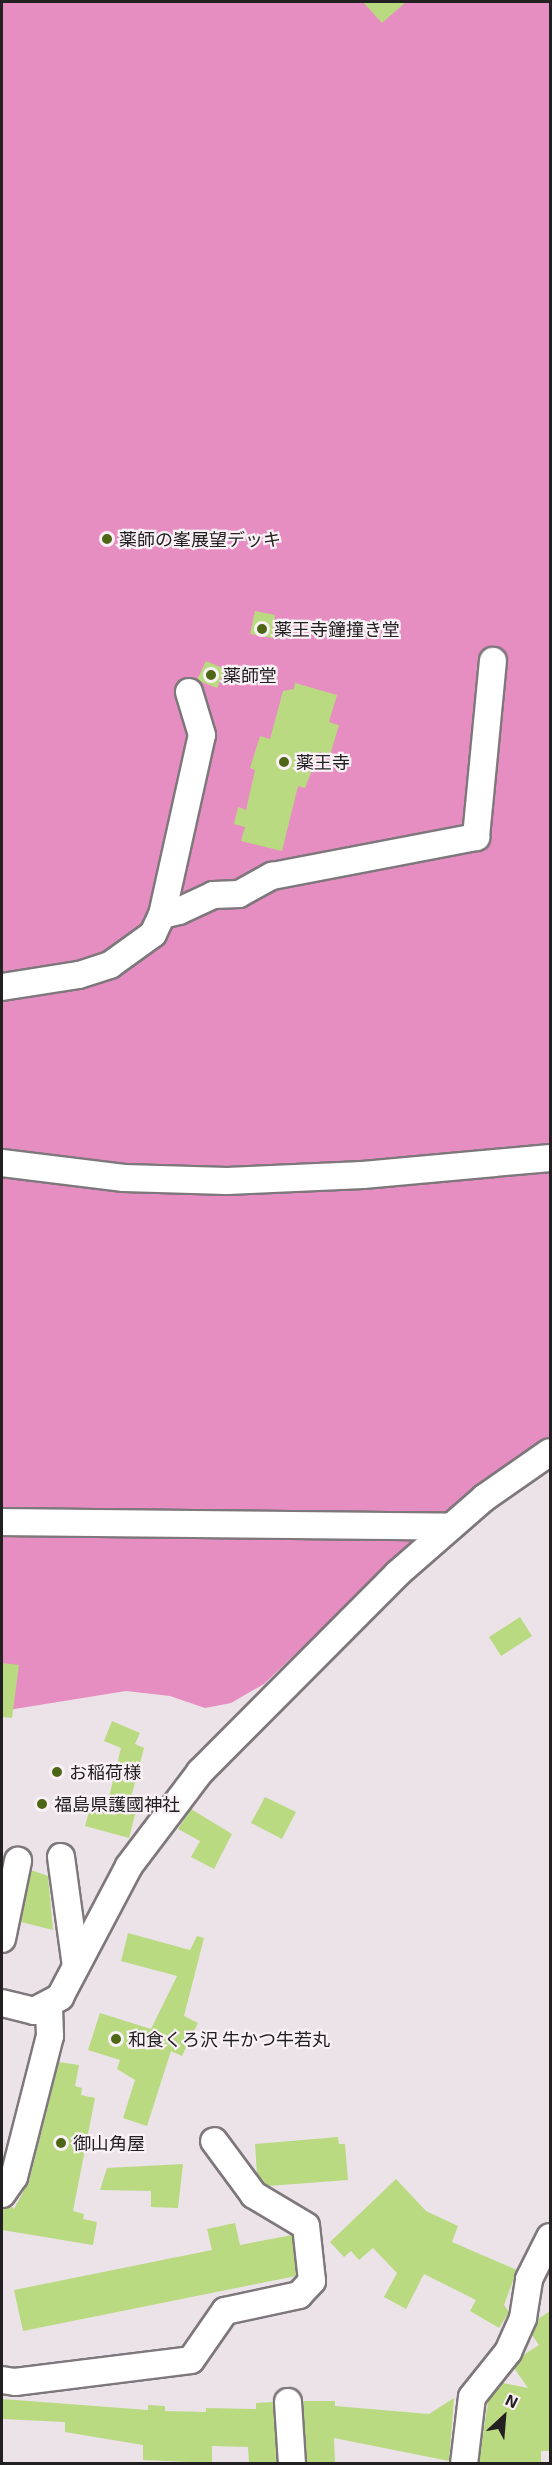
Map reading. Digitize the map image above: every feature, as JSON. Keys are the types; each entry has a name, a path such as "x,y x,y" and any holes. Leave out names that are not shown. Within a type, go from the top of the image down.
{"street":[{"path":"162,915 179,911 213,895 239,894 272,876 476,837 493,661"},
{"path":"2,987 79,975 110,965 153,934 162,915 202,735 189,692"},
{"path":"2,1163 124,1178 226,1181 363,1175 550,1158"},
{"path":"2,2003 34,2011 49,2005 60,1997 129,1866 200,1772 397,1574 484,1497 550,1452"},
{"path":"2,1522 450,1527"},
{"path":"61,1857 76,1966"},
{"path":"2,1939 18,1861"},
{"path":"2,2194 14,2177 50,2036 49,2005"},
{"path":"2,2380 15,2382 191,2360 225,2311 299,2295 312,2281 306,2226 254,2195 214,2141"},
{"path":"464,2463 472,2397 508,2352 523,2318 529,2279 543,2272 550,2237"},
{"path":"288,2402 292,2463"}],"shaded area":[{"path":"2,2 550,2 550,1439 476,1493 361,1591 264,1684 231,1703 205,1708 170,1696 126,1691 2,1711"}],"building":[{"path":"363,2 406,2 382,23"},
{"name":"薬王寺鐘撞き堂","path":"255,611 275,615 272,638 250,634"},
{"name":"薬師堂","path":"206,661 225,669 217,688 197,680"},
{"name":"薬王寺","path":"295,683 337,695 329,722 339,725 330,755 319,752 305,788 298,786 282,851 241,841 245,827 234,824 238,807 246,810 255,770 250,768 260,736 270,739 283,691 294,689"},
{"path":"520,1617 532,1636 501,1656 489,1637"},
{"path":"2,1663 19,1665 12,1718 2,1717"},
{"path":"112,1721 140,1733 135,1744 144,1748 129,1805 137,1807 129,1838 85,1826 93,1797 108,1801 121,1748 104,1741"},
{"path":"265,1797 296,1812 282,1839 251,1823"},
{"path":"191,1809 232,1834 214,1869 191,1857 200,1841 178,1829"},
{"path":"31,1870 48,1876 53,1930 21,1922"},
{"path":"128,1933 190,1950 197,1936 204,1938 184,2016 198,2023 182,2056 171,2051 147,2126 123,2118 135,2080 117,2069 120,2060 88,2050 100,2013 151,2029 177,1976 121,1961"},
{"path":"59,2062 79,2065 75,2086 82,2088 81,2095 95,2098 73,2211 84,2214 83,2219 97,2222 93,2245 2,2230 2,2209 11,2206 14,2209 29,2181"},
{"path":"338,2137 339,2144 345,2144 348,2180 268,2186 257,2174 255,2144"},
{"path":"183,2164 178,2208 151,2207 151,2191 100,2190 107,2168"},
{"path":"396,2179 426,2211 458,2226 452,2242 517,2270 504,2305 509,2312 499,2328 470,2311 476,2300 424,2274 406,2309 384,2297 397,2273 373,2248 359,2260 351,2251 344,2257 330,2242"},
{"path":"235,2223 240,2245 292,2235 296,2276 23,2331 14,2290 212,2250 207,2229"},
{"path":"550,2311 550,2451 541,2451 541,2463 479,2463 488,2401 503,2383 528,2388 514,2368 523,2355 539,2345 532,2335 538,2319"},
{"path":"454,2398 449,2461 334,2438 335,2463 307,2463 303,2401 335,2401 335,2406 429,2414"},
{"path":"2,2399 148,2410 148,2405 165,2406 165,2411 206,2412 206,2408 256,2409 256,2403 273,2402 277,2463 249,2463 248,2447 212,2446 212,2463 143,2460 143,2445 65,2432 65,2422 2,2419"}],"place":[{"name":"薬師の峯展望デッキ","path":"107,539"},
{"name":"薬王寺鐘撞き堂","path":"262,629"},
{"name":"薬師堂","path":"211,675"},
{"name":"薬王寺","path":"284,762"},
{"name":"お稲荷様","path":"57,1772"},
{"name":"福島県護國神社","path":"42,1804"},
{"name":"和食くろ沢 牛かつ牛若丸","path":"116,2039"},
{"name":"御山角屋","path":"61,2143"}]}
